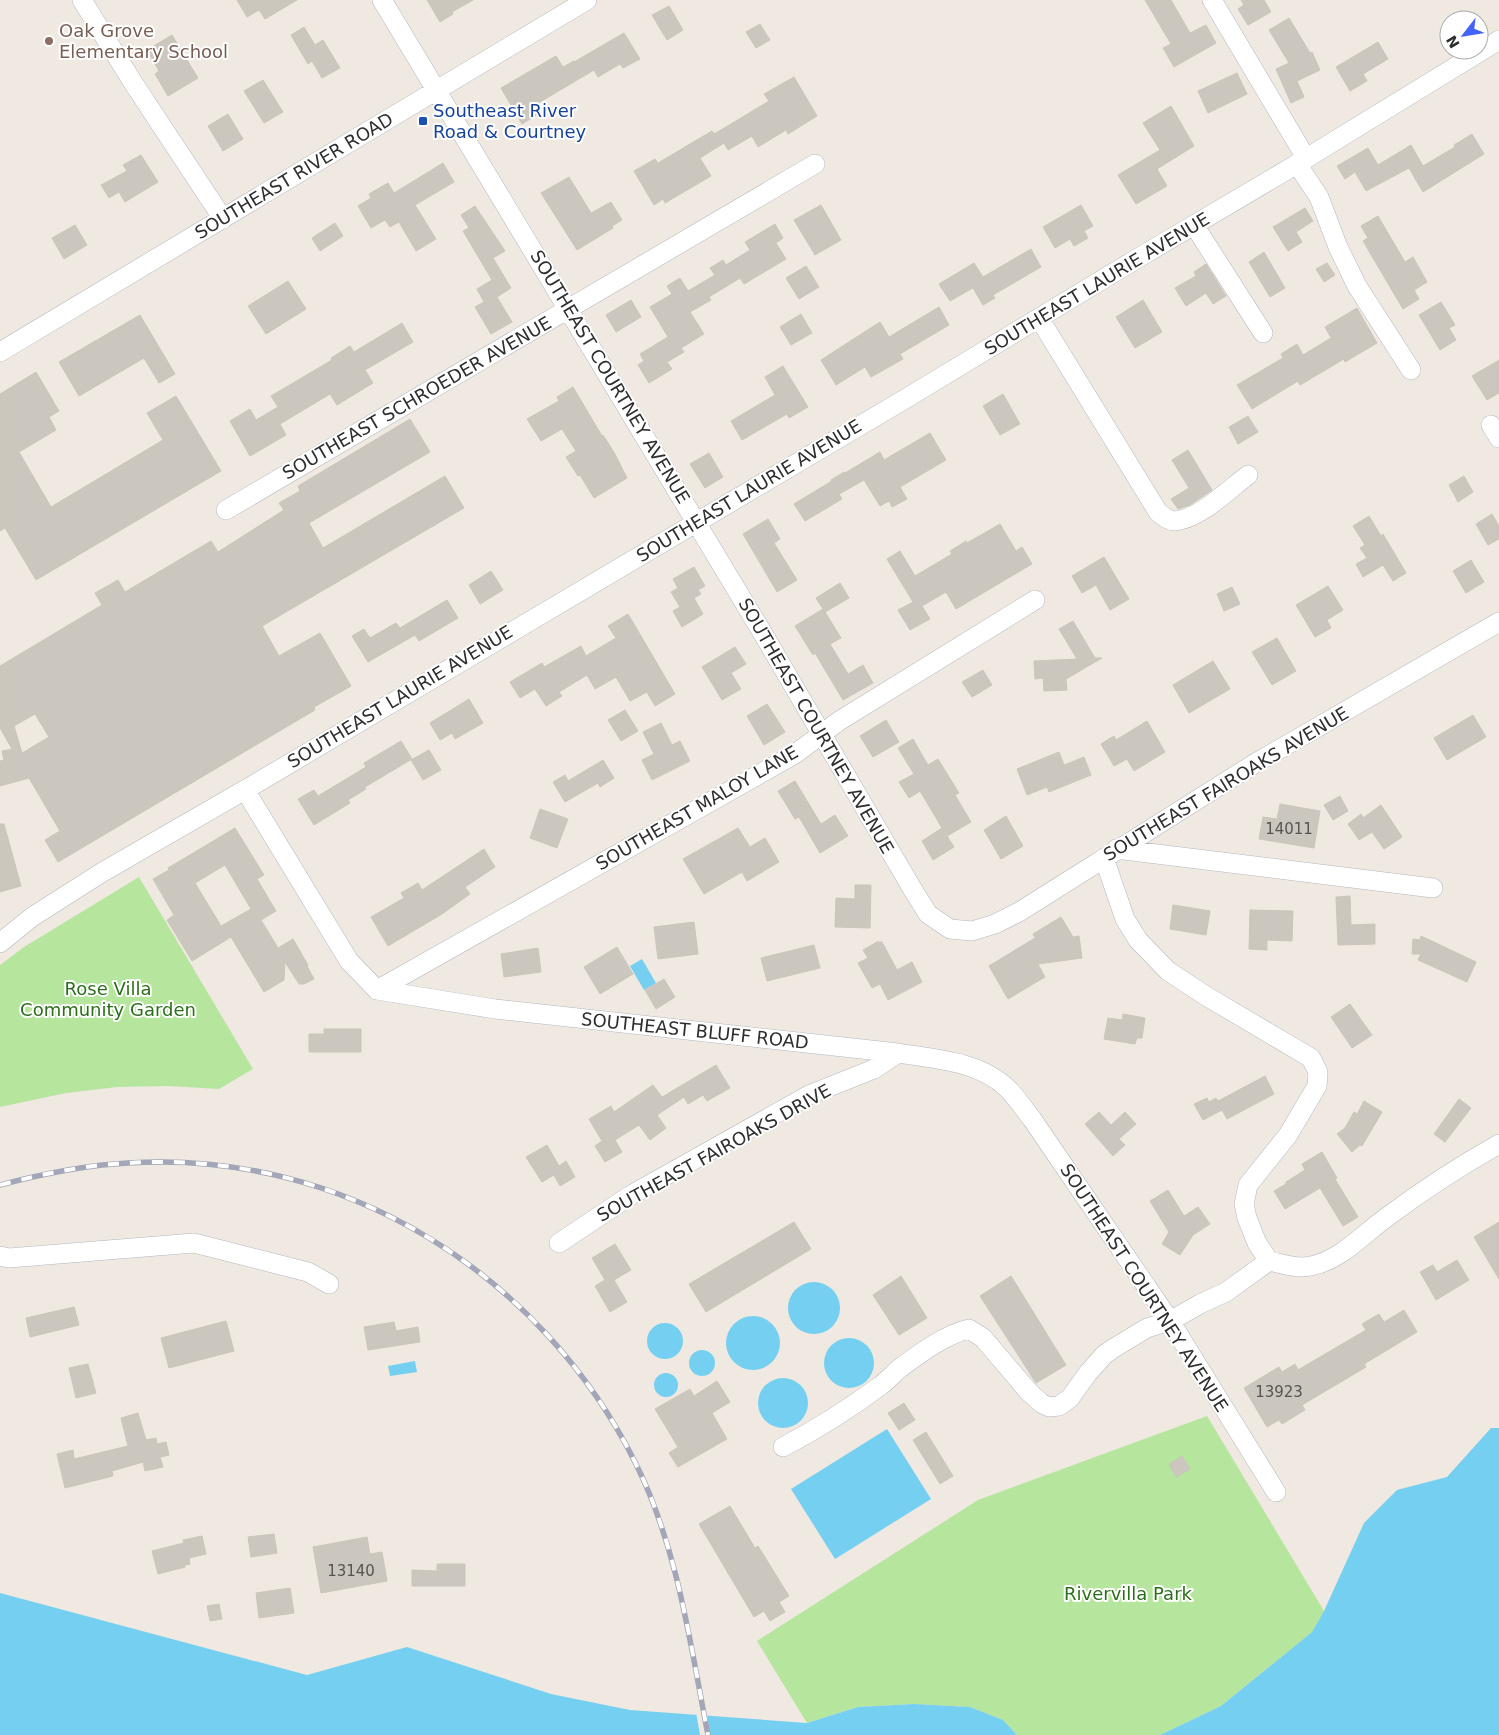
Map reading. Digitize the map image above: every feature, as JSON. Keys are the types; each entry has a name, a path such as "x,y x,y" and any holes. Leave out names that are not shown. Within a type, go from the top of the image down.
{"street":[{"path":"82,0 132,81 223,218"},
{"name":"SOUTHEAST COURTNEY AVENUE","path":"382,0 569,309 928,914 950,929"},
{"name":"SOUTHEAST RIVER ROAD","path":"0,352 587,0"},
{"path":"1212,0 1302,161 1319,197 1338,247 1357,286 1411,370"},
{"name":"SOUTHEAST LAURIE AVENUE","path":"0,943 32,917 66,894 910,396 1302,161 1499,40"},
{"name":"SOUTHEAST SCHROEDER AVENUE","path":"226,510 815,164"},
{"path":"1194,225 1263,333"},
{"path":"1039,318 1158,512 1166,519 1174,521 1213,504 1248,475"},
{"name":"SOUTHEAST MALOY LANE","path":"377,990 794,754 822,735 839,720 1035,600"},
{"name":"SOUTHEAST FAIROAKS AVENUE","path":"950,929 972,932 995,924 1019,912 1254,764 1499,622"},
{"path":"245,790 349,961 377,990"},
{"path":"1433,888 1110,854 1125,919 1138,940 1168,971 1206,996 1311,1058 1318,1072 1318,1086 1288,1135 1248,1186 1244,1204 1247,1218 1257,1243 1270,1261 1292,1267 1311,1266 1329,1259 1353,1244 1386,1217 1454,1170 1499,1144"},
{"name":"SOUTHEAST BLUFF ROAD","path":"377,990 496,1009 898,1053 956,1063 986,1073 1007,1088"},
{"name":"SOUTHEAST FAIROAKS DRIVE","path":"559,1243 631,1195 809,1095 874,1069 898,1053"},
{"name":"SOUTHEAST COURTNEY AVENUE","path":"1007,1088 1032,1119 1170,1321 1276,1492"},
{"path":"0,1256 9,1258 194,1243 308,1272 329,1284"},
{"path":"783,1447 822,1426 882,1384 899,1369 959,1331 969,1329 977,1333 1041,1403 1050,1407 1059,1406 1065,1403 1104,1355 1114,1348 1147,1328 1170,1321 1226,1292 1270,1261"}],"green space":[{"name":"Rose Villa Community Garden","path":"139,877 253,1069 219,1089 168,1086 117,1087 66,1093 0,1107 0,965 24,947"},
{"name":"Rivervilla Park","path":"1207,1416 1324,1611 1312,1632 1221,1706 1160,1735 1017,1735 1003,1720 970,1707 914,1704 858,1707 807,1723 757,1641 978,1500"}],"water":[{"path":"642,959 656,983 644,990 630,966"},
{"path":"814,1282 828,1286 836,1294 840,1308 836,1322 828,1330 814,1334 800,1330 792,1322 788,1308 792,1294 800,1286"},
{"path":"748,1316 758,1316 768,1320 776,1328 780,1343 776,1358 768,1366 758,1370 748,1370 738,1366 730,1358 726,1348 726,1338 730,1328 738,1320"},
{"path":"665,1323 672,1324 678,1328 682,1334 682,1348 678,1354 672,1358 665,1359 658,1358 652,1354 648,1348 647,1341 648,1334 652,1328 658,1324"},
{"path":"849,1338 863,1342 870,1349 874,1363 870,1377 863,1384 849,1388 835,1384 828,1377 824,1363 828,1349 835,1342"},
{"path":"702,1350 711,1354 715,1363 711,1372 702,1376 693,1372 689,1363 693,1354"},
{"path":"415,1361 417,1372 390,1376 388,1366"},
{"path":"661,1373 671,1373 678,1380 678,1390 671,1397 661,1397 654,1390 654,1380"},
{"path":"788,1378 801,1385 807,1393 807,1413 801,1421 793,1427 778,1428 765,1421 759,1413 758,1398 765,1385 773,1379"},
{"path":"1491,1428 1499,1428 1499,1735 1160,1735 1221,1706 1312,1632 1324,1611 1364,1523 1397,1490 1447,1477"},
{"path":"887,1429 931,1499 835,1559 791,1489"},
{"path":"0,1593 307,1675 407,1647 551,1694 630,1710 807,1723 858,1707 914,1704 970,1707 1003,1720 1017,1735 0,1735"}],"pier":[{"path":"696,1712 707,1713 710,1735 700,1735"}],"building":[{"path":"237,0 297,0 265,19 259,10 247,17"},
{"path":"427,0 473,0 452,12 453,14 440,22"},
{"path":"1145,0 1171,0 1190,33 1206,25 1216,43 1174,67 1163,48 1171,44"},
{"path":"1241,0 1264,0 1271,12 1248,25 1238,9 1244,5"},
{"path":"669,6 683,30 667,40 652,15"},
{"path":"1289,18 1310,53 1312,52 1320,70 1297,81 1304,97 1291,103 1276,69 1289,63 1269,30"},
{"path":"760,24 770,40 756,48 746,32"},
{"path":"304,27 315,45 323,40 340,68 322,78 312,61 308,64 291,35"},
{"path":"624,33 640,59 623,68 620,64 598,77 594,70 535,105 540,113 522,124 501,88 556,56 563,67"},
{"path":"172,35 198,78 168,96 155,74 159,71 147,50"},
{"path":"1378,42 1388,59 1363,74 1367,81 1350,91 1336,67"},
{"path":"1237,73 1247,94 1208,113 1198,91"},
{"path":"794,77 817,116 788,134 786,130 758,147 752,136 728,150 724,143 700,158 711,176 665,203 663,199 654,205 634,171 655,159 658,163 712,131 714,134 769,101 764,94"},
{"path":"263,80 283,112 264,123 244,91"},
{"path":"1171,106 1194,146 1157,169 1167,186 1136,204 1118,175 1160,150 1143,123"},
{"path":"228,114 243,139 223,151 208,126"},
{"path":"1472,134 1484,154 1423,192 1409,168 1366,191 1355,172 1345,179 1337,166 1368,148 1378,165 1411,145 1423,166 1455,147 1454,145"},
{"path":"141,155 158,182 125,202 119,192 109,198 101,185 127,171 123,165"},
{"path":"443,163 454,182 415,205 436,239 416,251 399,222 390,227 385,220 371,228 358,206 371,198 369,194 388,183 394,193"},
{"path":"569,177 591,213 611,202 622,220 612,226 613,228 577,250 541,193"},
{"path":"821,205 841,240 815,255 794,220"},
{"path":"1081,205 1093,226 1084,231 1088,238 1074,246 1070,239 1055,248 1043,227"},
{"path":"475,206 505,251 493,258 511,288 497,297 512,322 491,334 475,307 484,302 477,289 492,280 463,231 469,228 461,215"},
{"path":"1305,208 1313,221 1296,232 1302,242 1288,251 1273,227"},
{"path":"1378,216 1405,262 1413,257 1427,282 1414,290 1419,299 1403,309 1363,241 1368,238 1361,226"},
{"path":"335,223 343,236 320,251 312,238"},
{"path":"775,224 783,238 776,243 786,259 744,284 740,278 709,297 711,300 690,312 704,334 681,348 684,352 667,362 672,369 649,383 638,365 644,361 640,354 668,337 650,307 672,294 667,286 680,278 688,291 715,275 710,268 723,260 726,265 750,250 745,242"},
{"path":"75,225 87,245 64,259 52,238"},
{"path":"1031,249 1041,267 993,295 995,298 983,305 973,288 950,301 939,284 974,263 983,277"},
{"path":"1264,252 1285,288 1270,297 1249,262"},
{"path":"1327,263 1335,275 1324,282 1316,269"},
{"path":"1206,264 1226,296 1213,304 1206,293 1186,306 1175,288 1196,276 1194,272"},
{"path":"806,266 819,287 799,299 786,278"},
{"path":"288,281 306,309 266,334 248,306"},
{"path":"631,300 641,317 616,332 606,315"},
{"path":"1143,300 1162,332 1135,348 1116,317"},
{"path":"1441,302 1455,325 1449,328 1456,340 1440,350 1419,315"},
{"path":"939,307 949,325 900,354 903,359 871,377 865,367 836,385 821,360 880,322 889,337"},
{"path":"1357,308 1377,343 1345,362 1344,359 1300,385 1298,381 1252,409 1237,385 1283,358 1281,354 1297,344 1303,355 1331,338 1325,327"},
{"path":"801,314 812,333 791,345 780,327"},
{"path":"140,315 175,374 159,383 144,358 79,396 59,362"},
{"path":"402,323 413,342 365,370 373,383 337,405 330,394 280,424 286,435 250,456 230,421 250,409 256,420 278,407 271,396 332,360 331,358 350,346 354,352"},
{"path":"1499,360 1499,393 1487,400 1472,376"},
{"path":"783,366 808,407 789,418 787,414 742,440 731,421 775,395 765,377"},
{"path":"36,372 59,411 49,417 56,430 19,452 51,507 163,440 147,413 176,396 221,471 36,580 5,528 0,531 0,394"},
{"path":"573,387 615,454 627,478 594,498 566,457 576,451 562,429 541,441 527,419 559,401 557,397"},
{"path":"1003,394 1020,424 1000,435 983,406"},
{"path":"1248,416 1258,432 1238,444 1229,427"},
{"path":"410,419 430,452 309,523 323,548 445,476 464,508 262,626 279,656 320,633 351,686 314,707 315,710 58,862 45,840 60,831 29,778 0,786 0,761 4,760 2,751 12,749 0,728 0,666 102,605 95,593 118,580 125,592 211,541 218,552 284,510 279,503 300,491 298,486","holes":["35,714 49,737 22,753 14,726"]},
{"path":"930,433 946,460 900,487 907,499 892,507 889,501 880,506 864,480 839,494 842,499 805,521 794,504 844,472 880,452 884,460"},
{"path":"1188,450 1212,490 1190,505 1178,509 1171,499 1189,488 1172,460"},
{"path":"709,453 723,477 705,488 690,464"},
{"path":"1464,476 1473,492 1458,502 1449,485"},
{"path":"1492,514 1499,526 1499,539 1488,545 1476,524"},
{"path":"1369,516 1381,536 1383,534 1406,573 1393,581 1383,565 1363,577 1356,564 1367,558 1360,548 1365,545 1353,526"},
{"path":"768,519 780,539 774,543 797,580 777,592 743,534"},
{"path":"1000,524 1016,551 1022,547 1032,564 956,609 946,592 922,606 930,619 910,630 898,610 913,602 887,559 900,551 915,576 952,554 950,551 966,541 967,543"},
{"path":"1104,557 1129,599 1110,610 1096,585 1082,593 1072,576"},
{"path":"1471,560 1484,582 1466,593 1453,571"},
{"path":"694,567 705,586 698,590 701,594 694,598 703,614 682,627 673,611 680,607 671,592 678,588 673,579"},
{"path":"491,571 503,590 480,604 469,585"},
{"path":"840,583 849,598 825,612 841,638 830,644 848,674 863,665 873,683 843,700 815,653 813,655 795,626 823,609 816,598"},
{"path":"1328,586 1343,610 1327,620 1331,628 1315,637 1296,605"},
{"path":"1232,587 1240,604 1224,611 1217,594"},
{"path":"447,600 458,618 419,641 415,635 368,662 352,636 364,629 370,638 396,623 400,628"},
{"path":"628,614 675,694 655,706 647,692 630,701 616,677 595,689 587,675 559,692 562,696 546,706 535,689 520,698 510,682 542,663 544,667 581,646 586,656 616,638 608,626"},
{"path":"1073,621 1095,658 1102,658 1066,679 1067,690 1044,691 1043,678 1035,679 1034,661 1077,659 1059,629"},
{"path":"1277,638 1296,671 1272,685 1252,652"},
{"path":"735,647 746,664 731,673 741,689 722,700 702,667"},
{"path":"1213,661 1230,689 1189,713 1173,685"},
{"path":"983,670 992,685 972,697 962,682"},
{"path":"469,699 483,723 455,739 452,733 440,740 430,723"},
{"path":"767,704 785,732 764,745 747,716"},
{"path":"625,710 638,731 621,741 608,720"},
{"path":"1473,715 1486,737 1447,760 1434,738"},
{"path":"886,720 899,742 873,757 860,736"},
{"path":"1147,721 1165,752 1134,771 1127,759 1114,766 1101,744 1114,736 1116,740"},
{"path":"661,723 672,745 680,741 690,761 652,780 642,760 654,754 643,732"},
{"path":"913,739 928,765 938,759 959,793 955,795 971,822 947,836 954,847 933,860 922,841 942,828 920,791 909,798 899,782 914,774 898,748"},
{"path":"401,741 412,759 365,787 366,789 348,800 350,803 314,825 298,799 314,790 318,796 366,767 364,763"},
{"path":"429,750 441,770 423,780 411,760"},
{"path":"1059,752 1064,765 1084,757 1091,775 1049,792 1047,787 1027,795 1017,769"},
{"path":"603,760 614,778 600,787 598,783 565,802 553,782 565,775 568,781"},
{"path":"795,781 821,824 835,815 848,836 820,853 799,817 795,819 778,791"},
{"path":"1340,796 1348,811 1333,820 1324,805"},
{"path":"1280,804 1320,811 1314,848 1259,839 1263,817 1277,819"},
{"path":"1381,805 1402,837 1384,849 1372,832 1359,840 1348,824 1361,814 1363,818"},
{"path":"540,809 568,819 557,848 530,838"},
{"path":"1006,816 1023,846 1001,859 984,830"},
{"path":"0,824 4,824 21,886 0,892"},
{"path":"235,828 264,875 257,879 276,911 261,920 278,948 293,939 314,979 304,984 299,984 285,962 284,980 264,992 231,937 192,961 167,920 174,915 153,879 169,870 168,868","holes":["225,865 251,909 221,926 195,883"]},
{"path":"738,828 750,847 765,838 779,862 747,881 742,872 704,894 683,859"},
{"path":"484,849 495,867 465,887 470,894 442,914 388,946 371,917 404,898 401,893 418,883 422,890"},
{"path":"855,885 871,885 870,928 835,927 836,898 855,899"},
{"path":"1350,896 1351,925 1375,924 1375,944 1338,945 1336,897"},
{"path":"1173,905 1210,911 1206,935 1170,929"},
{"path":"1250,910 1293,911 1292,941 1267,940 1267,950 1249,949"},
{"path":"1061,917 1073,937 1079,936 1082,958 1038,964 1045,977 1008,999 989,966 1035,938 1033,934"},
{"path":"694,922 698,954 658,959 654,927"},
{"path":"1421,936 1476,962 1467,982 1418,960 1421,954 1412,954 1413,939 1420,940"},
{"path":"877,942 882,942 897,970 912,962 922,982 888,1000 880,984 872,988 858,963 868,958 863,950"},
{"path":"814,945 820,968 767,981 761,958"},
{"path":"617,947 633,974 600,994 584,967"},
{"path":"538,948 541,972 504,977 501,954"},
{"path":"664,979 675,997 656,1009 645,990"},
{"path":"1350,1004 1372,1035 1352,1048 1331,1017"},
{"path":"1123,1014 1145,1018 1142,1038 1137,1038 1135,1044 1104,1039 1108,1018 1122,1020"},
{"path":"324,1029 361,1029 361,1052 309,1052 309,1034 324,1034"},
{"path":"716,1065 730,1088 707,1101 703,1095 688,1104 684,1097 657,1115 666,1128 650,1140 639,1125 615,1140 622,1152 605,1162 595,1146 602,1141 589,1119 611,1106 614,1112 653,1085 662,1097"},
{"path":"1265,1076 1274,1094 1227,1119 1222,1110 1203,1120 1194,1104 1207,1098 1209,1102 1216,1098 1218,1101"},
{"path":"1459,1099 1471,1108 1445,1142 1434,1134"},
{"path":"1364,1101 1382,1112 1362,1146 1360,1145 1352,1152 1337,1134 1345,1128 1354,1112 1357,1114"},
{"path":"1099,1112 1111,1125 1125,1112 1136,1124 1119,1139 1125,1145 1113,1156 1085,1124"},
{"path":"547,1145 559,1166 566,1161 575,1177 560,1186 554,1175 542,1182 526,1157"},
{"path":"1322,1152 1337,1178 1335,1179 1358,1217 1343,1226 1320,1188 1285,1209 1274,1191 1305,1170 1302,1164"},
{"path":"1168,1190 1184,1216 1198,1207 1210,1224 1193,1235 1180,1255 1162,1244 1169,1232 1150,1201"},
{"path":"794,1222 811,1249 706,1312 689,1284"},
{"path":"1499,1222 1499,1279 1474,1237"},
{"path":"615,1244 631,1270 614,1280 627,1302 610,1312 595,1286 605,1280 592,1258"},
{"path":"1457,1260 1469,1280 1436,1300 1420,1272 1433,1265 1437,1272"},
{"path":"901,1276 927,1318 899,1335 873,1295"},
{"path":"1011,1276 1066,1365 1036,1383 980,1296"},
{"path":"74,1307 79,1325 30,1337 26,1318"},
{"path":"1404,1310 1417,1332 1364,1364 1366,1367 1302,1405 1305,1410 1282,1424 1279,1420 1267,1427 1244,1388 1279,1367 1282,1372 1295,1364 1298,1370 1366,1330 1362,1324 1379,1314 1384,1322"},
{"path":"226,1321 234,1351 169,1368 161,1338"},
{"path":"394,1322 396,1331 418,1327 420,1342 368,1350 364,1327"},
{"path":"88,1364 96,1393 76,1398 69,1368"},
{"path":"717,1381 730,1402 712,1413 727,1439 678,1467 669,1453 678,1447 655,1409 690,1389 694,1396"},
{"path":"904,1403 915,1420 899,1430 888,1413"},
{"path":"138,1413 146,1440 156,1438 157,1444 166,1442 169,1455 160,1457 163,1467 145,1471 143,1462 112,1471 113,1476 65,1488 57,1454 73,1450 74,1459 128,1446 121,1418"},
{"path":"926,1432 953,1476 940,1484 913,1440"},
{"path":"1182,1456 1190,1469 1176,1477 1169,1464"},
{"path":"730,1506 755,1548 758,1546 789,1596 779,1602 785,1612 770,1621 764,1611 754,1617 699,1524"},
{"path":"274,1534 277,1553 251,1557 248,1537"},
{"path":"202,1536 206,1554 189,1558 190,1564 185,1565 185,1567 158,1574 152,1551 184,1543 183,1540"},
{"path":"367,1537 370,1554 382,1552 387,1581 321,1593 313,1547"},
{"path":"437,1564 465,1564 465,1586 412,1586 412,1570 437,1571"},
{"path":"290,1588 294,1613 259,1618 256,1593"},
{"path":"219,1604 222,1619 210,1621 207,1606"}],"railway":[{"path":"0,1185 64,1171 128,1163 208,1164 285,1177 358,1202 427,1237 491,1282 547,1335 596,1396 636,1464 650,1496 672,1563 681,1597 708,1735"}],"place":[{"name":"Oak Grove Elementary School","path":"49,41"},
{"name":"Southeast River Road & Courtney","path":"423,121"}]}
